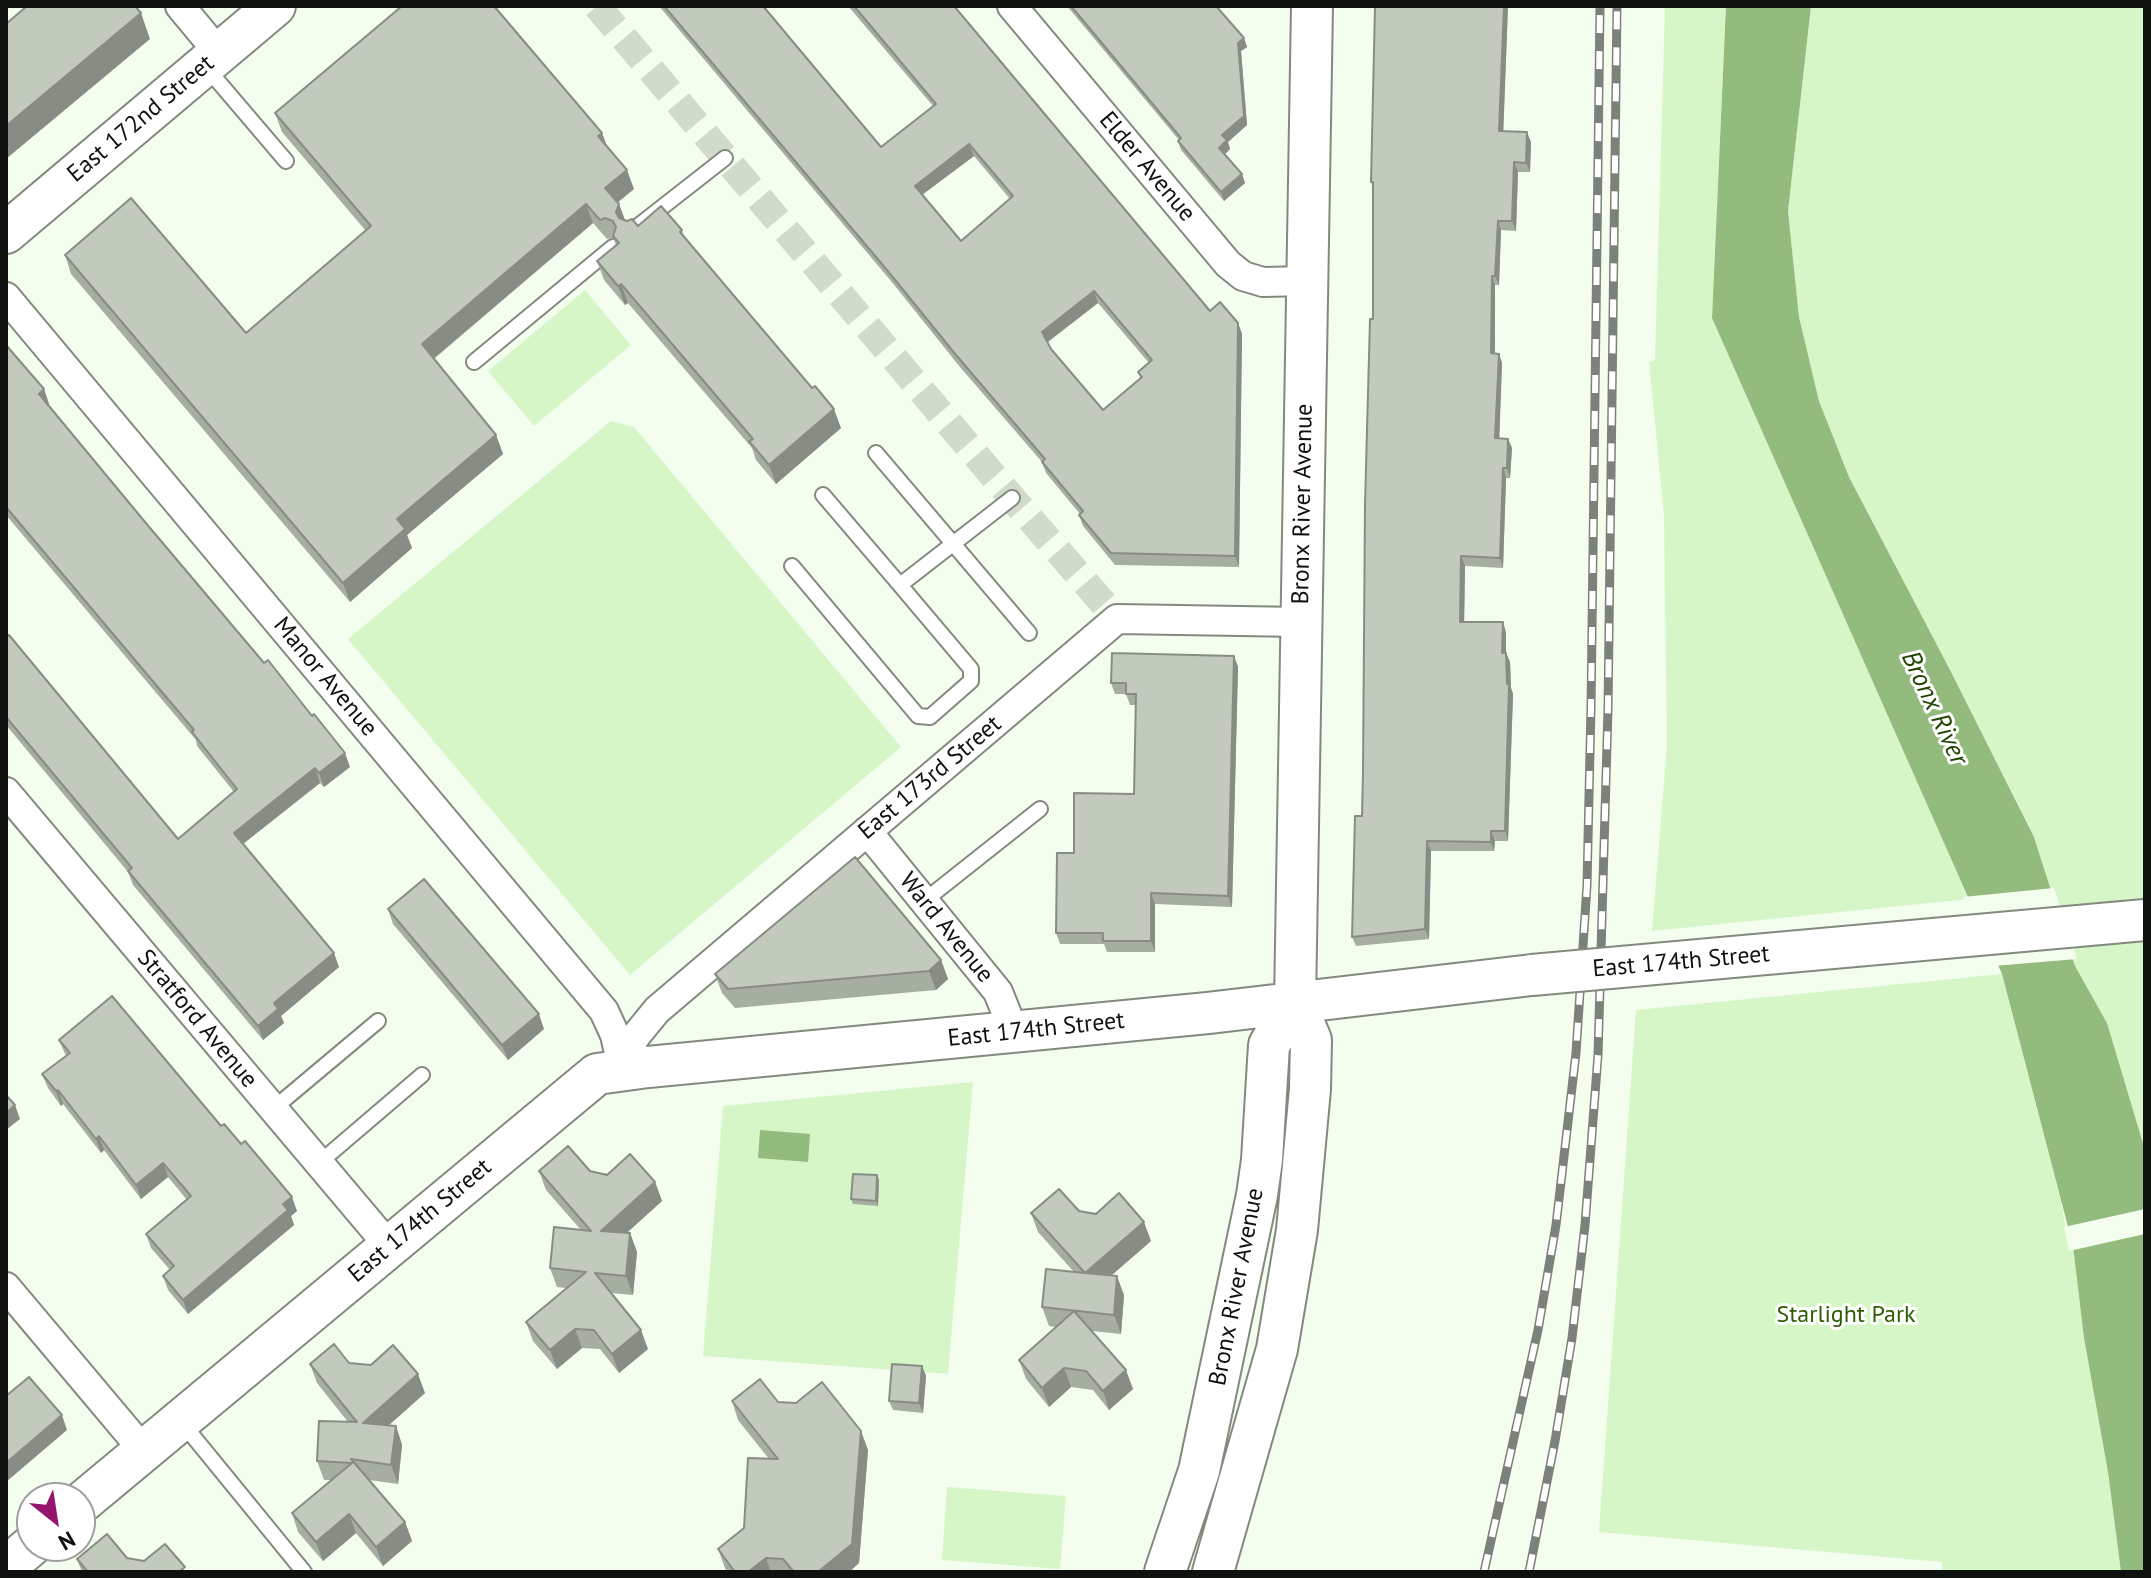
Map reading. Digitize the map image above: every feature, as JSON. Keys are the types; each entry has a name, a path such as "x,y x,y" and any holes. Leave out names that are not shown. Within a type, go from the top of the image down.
{"main road":[{"name":"East 172nd Street","path":"6,233 275,6"},
{"name":"Bronx River Avenue","path":"1213,1572 1277,1349 1297,1230 1310,1089 1311,1040 1295,1002 1312,6"},
{"name":"East 174th Street","path":"96,1491 592,1077 603,1072 1014,1032 1532,975 2145,920"},
{"name":"Bronx River Avenue","path":"1165,1572 1199,1471 1257,1195 1269,1045 1295,1002"}],"street":[{"path":"180,6 212,59"},
{"name":"Elder Avenue","path":"1012,6 1228,264 1243,276 1263,282 1307,281"},
{"name":"Manor Avenue","path":"6,297 604,1011 615,1035 620,1070"},
{"name":"East 173rd Street","path":"620,1070 635,1037 657,1010 1117,619 1301,622"},
{"name":"Stratford Avenue","path":"6,792 389,1246"},
{"name":"Ward Avenue","path":"867,831 998,992 1014,1032"},
{"path":"6,1287 144,1451"}],"lane":[{"path":"212,59 286,161"},
{"path":"633,230 725,158"},
{"path":"474,362 613,247"},
{"path":"876,453 1029,633"},
{"path":"792,566 918,716 930,717 971,681 971,669 823,495"},
{"path":"900,585 1012,498"},
{"path":"924,901 1040,809"},
{"path":"273,1109 378,1021"},
{"path":"319,1163 422,1075"},
{"path":"180,1421 304,1572"}],"green space":[{"path":"1665,6 1726,6 1712,318 1969,899 1652,931 1667,745 1664,516 1649,362 1655,360"},
{"path":"1811,6 2145,6 2145,1150 2107,1023 2075,966 2034,837 1849,477 1819,401 1799,317 1788,211"},
{"path":"585,290 631,345 534,426 488,371"},
{"path":"611,421 634,427 901,747 630,975 348,639"},
{"name":"Starlight Park","path":"2002,974 2061,1201 2069,1247 2073,1246 2084,1338 2108,1472 2121,1572 1942,1572 1942,1562 1599,1532 1636,1010"},
{"path":"973,1082 948,1374 703,1356 723,1106"},
{"path":"947,1487 1066,1496 1060,1569 942,1560"}],"water":[{"name":"Bronx River","path":"1726,6 1811,6 1788,211 1799,317 1819,401 1849,477 2034,837 2075,966 2107,1023 2145,1150 2145,1572 2121,1572 2108,1472 2084,1338 2073,1246 2002,974 1712,318"},
{"path":"760,1130 810,1134 808,1162 758,1158"}],"pier":[{"path":"2054,888 2077,959 1994,966 1963,897"},
{"path":"2145,1209 2145,1234 2069,1251 2064,1227"}],"building":[{"path":"27,6 135,6 141,13 6,126 6,24"},
{"path":"402,6 494,6 602,133 598,136 627,170 605,188 619,204 616,212 619,218 632,219 638,226 661,206 812,388 815,386 834,409 769,465 749,441 753,439 621,284 618,286 597,261 619,243 613,236 616,227 613,221 600,220 586,204 422,344 496,435 397,519 405,529 343,583 65,255 131,198 246,333 371,226 275,113"},
{"path":"664,6 763,6 881,147 936,104 854,6 954,6 1210,311 1220,302 1238,323 1235,556 1111,553 1079,515 1083,511 1042,462 1045,459","holes":["969,144 1013,196 961,241 915,186","1094,291 1152,360 1138,372 1142,377 1103,410 1051,349 1042,332"]},
{"path":"1071,6 1216,6 1244,38 1238,43 1244,116 1222,135 1227,140 1219,148 1242,174 1221,192 1178,141 1181,138"},
{"path":"1375,6 1504,6 1499,131 1527,132 1526,163 1514,162 1512,221 1498,221 1495,276 1492,276 1491,353 1499,354 1495,438 1508,439 1507,468 1503,468 1500,558 1461,556 1460,622 1503,622 1502,653 1506,653 1509,684 1505,831 1491,831 1491,842 1427,841 1425,929 1352,937 1355,816 1362,816 1365,505 1370,319 1373,319 1371,182"},
{"path":"6,345 44,389 39,394 145,522 264,663 268,660 345,753 319,773 315,768 234,833 334,953 274,1003 278,1009 258,1026 128,871 132,868 6,717 6,638 9,635 178,839 237,789 192,732 194,730 6,507"},
{"path":"1112,653 1234,656 1228,896 1151,893 1151,941 1103,941 1103,933 1056,933 1057,853 1074,853 1074,793 1134,794 1136,694 1126,694 1126,683 1111,683"},
{"path":"855,857 941,960 929,971 728,989 715,974"},
{"path":"424,879 539,1014 502,1045 388,909"},
{"path":"112,996 221,1126 224,1124 241,1144 245,1141 292,1197 283,1204 288,1210 183,1300 163,1276 174,1266 146,1234 191,1196 163,1163 136,1185 99,1136 96,1139 42,1074 70,1053 59,1040"},
{"path":"6,1095 15,1105 6,1113"},
{"path":"568,1146 590,1171 607,1175 630,1154 655,1182 601,1231 630,1233 626,1276 595,1273 641,1330 612,1354 594,1330 575,1329 550,1350 526,1322 586,1272 550,1268 554,1227 591,1231 539,1171"},
{"path":"853,1174 877,1175 876,1201 851,1199"},
{"path":"1059,1189 1079,1211 1096,1214 1119,1193 1144,1222 1085,1273 1031,1213"},
{"path":"1046,1269 1117,1276 1114,1315 1042,1307"},
{"path":"1074,1311 1126,1370 1103,1391 1086,1371 1064,1368 1042,1388 1019,1360"},
{"path":"334,1344 349,1363 371,1365 393,1345 418,1374 363,1423 396,1426 391,1465 351,1459 405,1522 376,1547 349,1514 316,1542 292,1513 352,1463 317,1461 319,1421 357,1422 310,1364"},
{"path":"892,1364 922,1366 919,1403 889,1401"},
{"path":"29,1377 62,1415 6,1463 6,1396"},
{"path":"760,1379 778,1402 796,1403 822,1382 861,1431 852,1544 818,1572 794,1572 783,1559 766,1558 748,1572 735,1572 718,1549 744,1528 748,1458 778,1459 732,1401"},
{"path":"107,1534 127,1558 144,1561 165,1544 185,1567 179,1572 88,1572 80,1562 96,1562 96,1543"}],"tunnel":[{"path":"597,6 1117,619"}],"railway":[{"path":"1484,1572 1538,1330 1556,1225 1576,1053 1587,885 1600,6"},
{"path":"1529,1572 1572,1338 1585,1225 1598,1055 1608,709 1617,6"}]}
